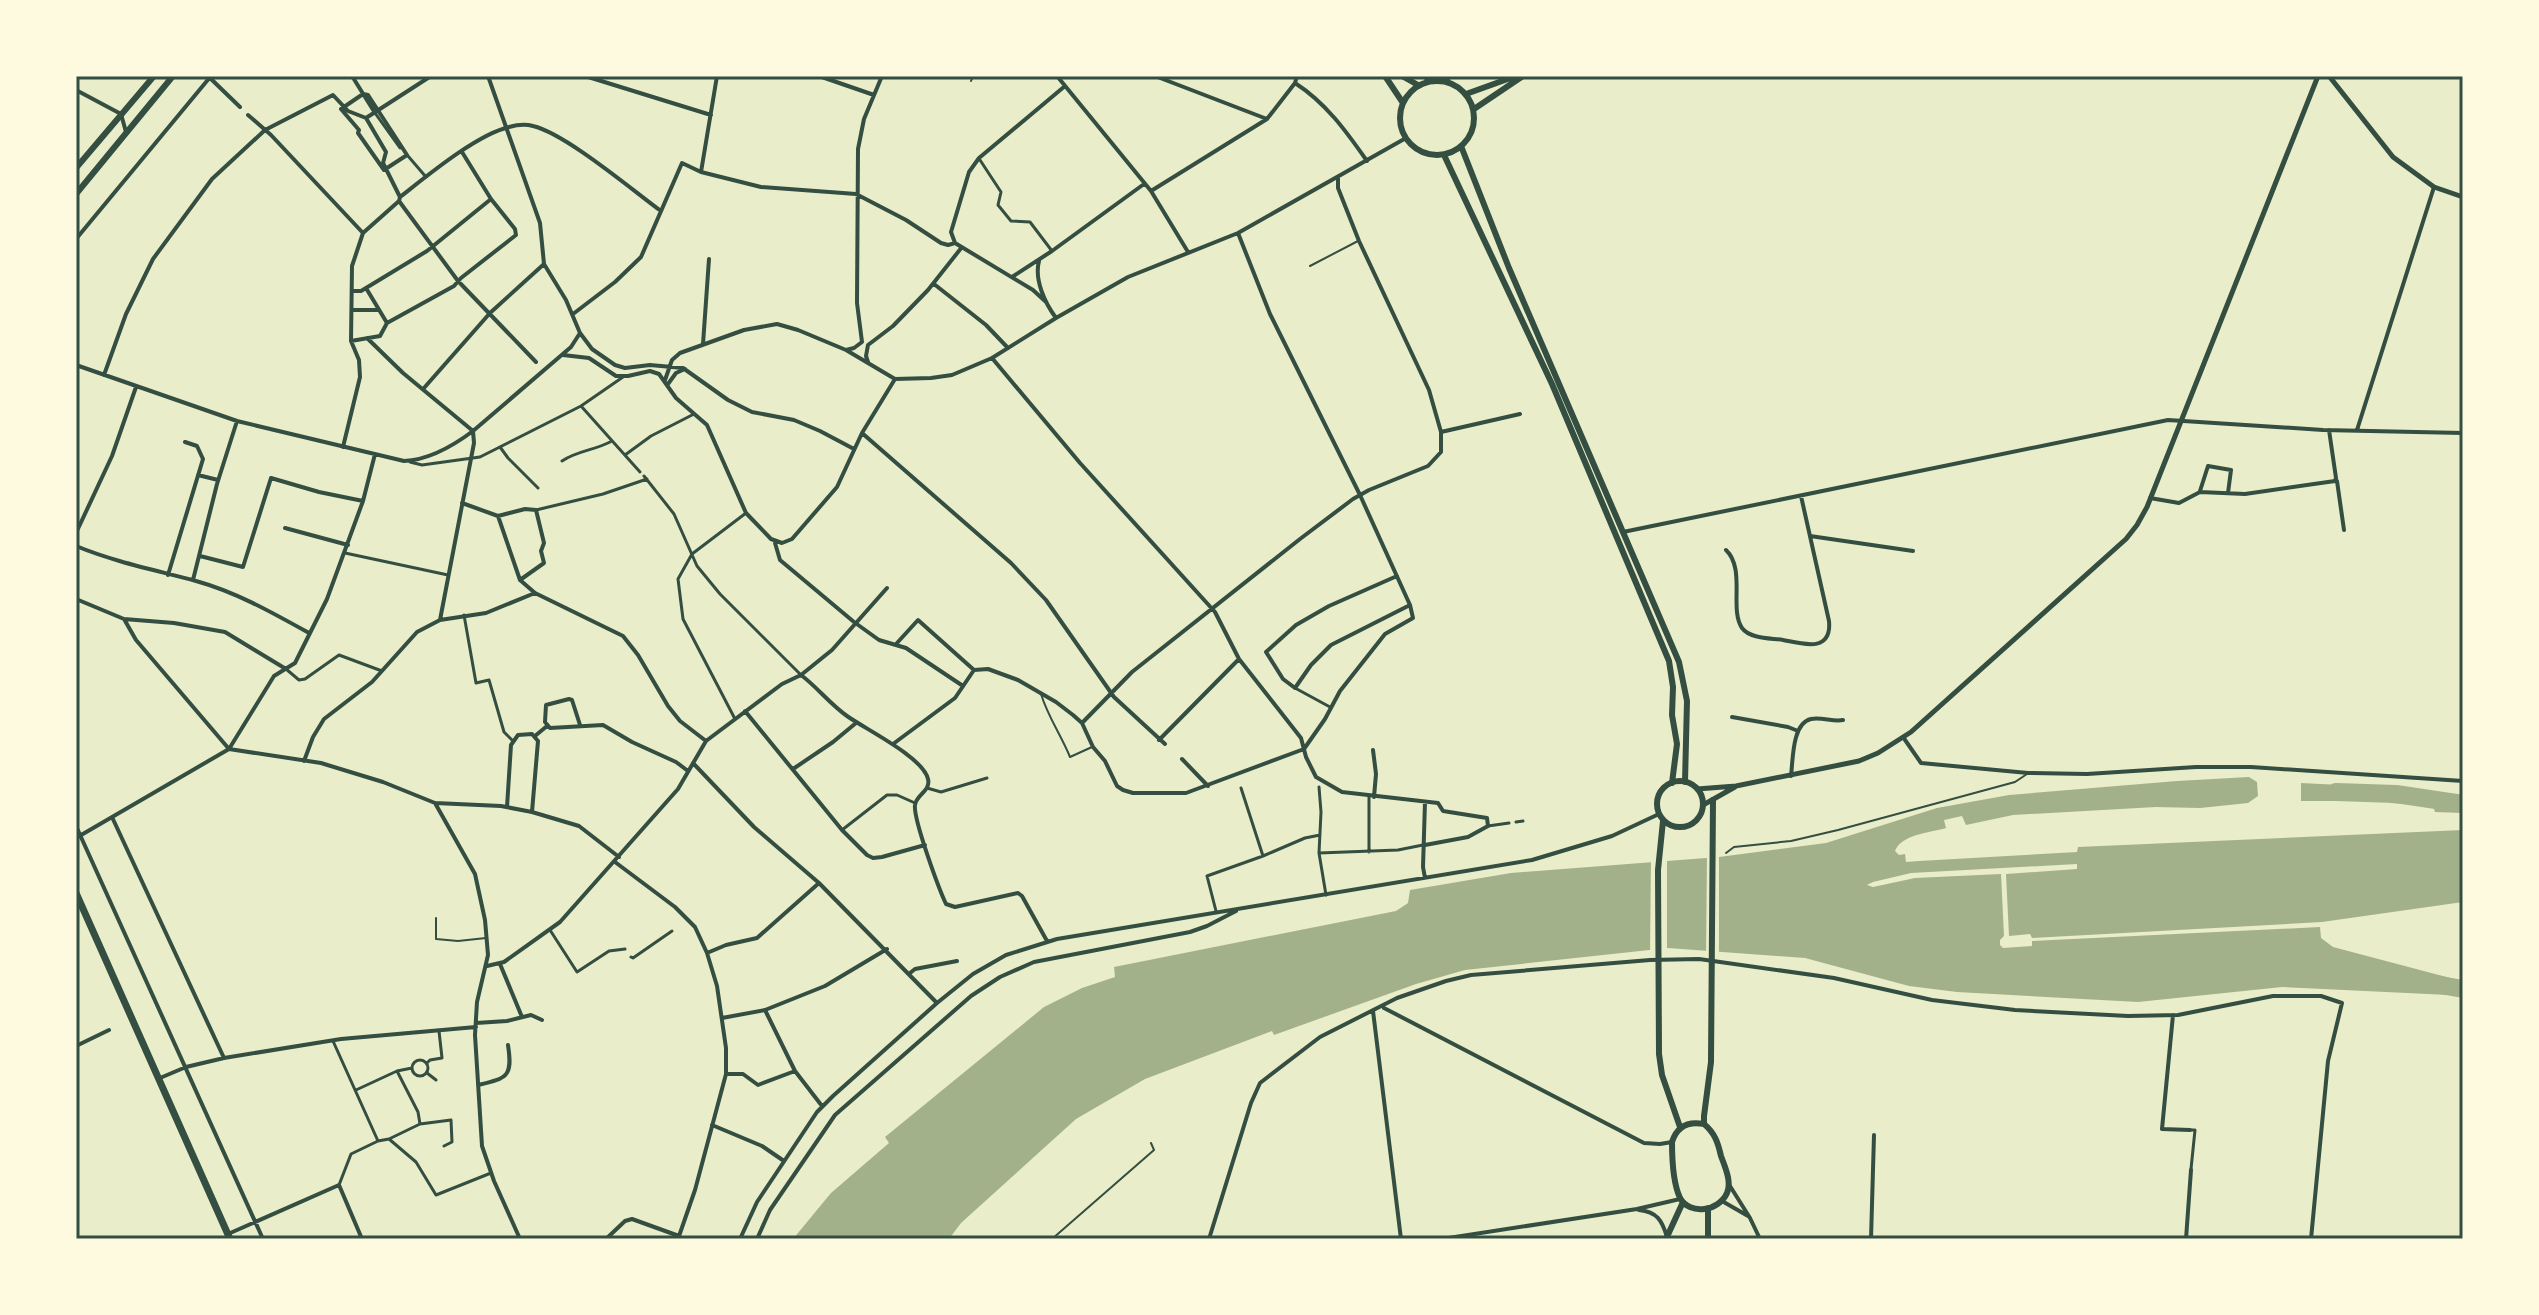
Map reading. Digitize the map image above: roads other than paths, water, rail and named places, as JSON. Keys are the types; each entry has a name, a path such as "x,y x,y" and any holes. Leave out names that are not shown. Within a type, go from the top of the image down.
{"main road":[{"path":"76,168 154,76"},
{"path":"76,194 173,76"},
{"path":"1385,76 1403,103"},
{"path":"1402,76 1418,85"},
{"path":"1466,94 1516,76"},
{"path":"1474,109 1523,76"},
{"path":"1426,79 1448,79 1466,94 1474,109 1472,131 1461,146 1444,155 1423,152 1406,138 1401,127 1403,103 1418,85 1426,79"},
{"path":"1461,146 1509,268 1683,676 1687,701 1685,782"},
{"path":"1444,155 1552,384 1669,661 1677,744 1672,783"},
{"path":"1661,817 1675,827 1688,826 1698,818 1703,805 1697,789 1685,782 1672,783 1664,787 1657,804 1661,817 1659,1054 1662,1075 1680,1127"},
{"path":"1704,1124 1680,1127 1674,1133 1672,1142 1677,1189 1682,1200 1693,1208 1708,1208 1722,1201 1729,1184 1716,1138 1704,1124 1711,1062 1713,800"},
{"path":"1698,818 1711,834"},
{"path":"76,893 229,1236"},
{"path":"1667,1238 1682,1200"},
{"path":"1708,1208 1708,1239"}],"street":[{"path":"76,239 210,76 240,107"},
{"path":"352,76 426,177"},
{"path":"366,118 431,76"},
{"path":"488,76 540,226 544,264 573,314 580,333 592,349 620,367 650,365 685,369 728,400 752,412 794,420 854,449"},
{"path":"585,76 711,115"},
{"path":"701,172 717,76"},
{"path":"819,76 874,95"},
{"path":"846,350 862,342 857,303 859,141 864,119 882,76"},
{"path":"1057,76 1151,191 1188,252"},
{"path":"1155,76 1267,119"},
{"path":"1151,191 1267,119 1297,76"},
{"path":"1697,789 1791,776 1859,761 1878,753 1903,737 2126,539 2137,525 2150,498 2318,76"},
{"path":"2329,76 2393,157 2434,187 2463,197"},
{"path":"1295,83 1312,94 1333,115 1367,161"},
{"path":"1046,302 1033,290 955,243 951,232 969,172 979,158 1065,86"},
{"path":"76,90 121,114 127,134"},
{"path":"104,375 126,314 153,259 212,179 265,130 333,95 346,109 366,118 386,152 384,170 358,133 359,130 341,109 346,109 363,94"},
{"path":"248,115 363,233"},
{"path":"343,447 360,377 359,360 351,341 352,266 363,233 426,177 462,151 506,128 530,125 570,145 661,211"},
{"path":"667,382 672,360 680,353 757,326 777,324 846,350 895,379 952,375 992,358 1128,277 1238,233 1406,138"},
{"path":"351,341 380,336 387,323 454,286 516,235 515,229 491,199 462,151"},
{"path":"384,166 407,155"},
{"path":"979,158 1001,192 998,205 1011,221 1030,222 1052,251"},
{"path":"573,314 615,282 641,257 682,163 701,172 761,187 856,194 906,220 941,243 955,243"},
{"path":"384,166 400,199 458,281 536,362"},
{"path":"1082,723 1110,692 1211,607 1360,495 1436,460 1441,452 1441,432 1429,390 1359,241 1338,188 1339,178"},
{"path":"1012,277 1144,183"},
{"path":"1329,183 1338,188"},
{"path":"2357,430 2434,187"},
{"path":"352,291 361,291 433,246 491,199"},
{"path":"897,644 918,620 974,670 988,669 1018,680 1056,702 1082,723 1093,747 1105,761 1117,786 1123,790 1133,793 1186,793 1238,777 1304,749 1340,691 1385,634 1413,618 1360,495 1270,314 1238,233"},
{"path":"868,362 868,345 893,326 962,247"},
{"path":"703,344 709,259"},
{"path":"1039,259 1037,274 1046,302 1056,318"},
{"path":"424,388 490,313 544,264"},
{"path":"933,283 986,325 1008,348"},
{"path":"366,288 387,323"},
{"path":"352,310 379,310"},
{"path":"404,461 429,456 473,431 573,345 580,333"},
{"path":"367,338 403,373 473,431 474,443 440,620"},
{"path":"562,355 584,356 623,377 655,371 667,382 676,398 707,425 746,513 774,541 780,560 879,640 897,644 963,686"},
{"path":"992,358 1080,463 1211,607 1239,659 1301,738 1316,777 1342,792 1438,803 1443,811 1487,818 1488,826"},
{"path":"76,365 237,421 422,465 471,460 581,406 623,377"},
{"path":"667,382 685,369"},
{"path":"774,541 782,543 792,539 837,487 862,433 895,379"},
{"path":"76,533 112,456 136,387"},
{"path":"581,406 674,514 697,566 720,594 801,675 857,722 909,756 926,774 927,788 915,803 915,812 946,904 955,907 1018,893 1047,941"},
{"path":"625,455 651,436 694,414"},
{"path":"1441,432 1520,414"},
{"path":"1623,532 2168,420 2329,430 2463,433"},
{"path":"193,580 218,480 237,421"},
{"path":"2329,430 2344,530"},
{"path":"862,433 1011,563 1046,600 1110,692 1165,744"},
{"path":"168,575 203,459 197,446 185,442"},
{"path":"562,461 569,455 611,442"},
{"path":"500,447 538,488"},
{"path":"78,837 229,749 274,676 295,663 327,599 363,501 375,454"},
{"path":"2200,492 2208,466 2231,470 2228,493"},
{"path":"198,475 218,480"},
{"path":"462,503 498,516 603,494 644,476"},
{"path":"200,556 243,567 271,478 363,501"},
{"path":"2150,498 2179,503 2200,492 2245,494 2335,481 2336,478"},
{"path":"1726,550 1735,567 1743,629 1753,635 1816,645 1828,635 1830,628 1801,496"},
{"path":"520,580 544,565 541,551 544,543 536,510"},
{"path":"735,719 686,627 680,610 678,579 692,554 746,513"},
{"path":"498,516 520,580 535,593 623,636 668,706 680,721 706,741"},
{"path":"285,528 348,545"},
{"path":"1810,536 1913,551"},
{"path":"76,546 101,556 193,580 256,604 310,633"},
{"path":"345,553 448,575"},
{"path":"1331,708 1283,679 1266,652 1296,625 1329,606 1397,576"},
{"path":"487,966 500,963 560,922 678,789 706,741 832,650 887,588"},
{"path":"304,761 324,719 383,671 417,632 440,620 486,613 535,593"},
{"path":"76,599 124,619 174,623 225,632 299,680 339,655 383,671"},
{"path":"1295,688 1311,665 1331,645 1410,605"},
{"path":"464,615 476,683 489,680 504,732 513,741"},
{"path":"124,619 136,640 229,749 321,763 383,782 435,803 507,807 579,826 695,927 715,973 726,1048 726,1074 695,1190 678,1238 632,1219 625,1221 606,1239"},
{"path":"1159,740 1239,659"},
{"path":"893,744 955,698 974,670"},
{"path":"547,726 546,705 569,699 574,704 580,725"},
{"path":"745,711 842,830 873,858 925,845"},
{"path":"1732,717 1798,731"},
{"path":"1791,776 1801,724 1809,719 1843,720"},
{"path":"793,769 857,722"},
{"path":"547,726 603,725 688,771"},
{"path":"507,807 513,741 518,735 535,736 547,726"},
{"path":"532,812 538,743 535,736"},
{"path":"1903,737 1921,763 2028,773 2087,774 2251,767 2463,781"},
{"path":"1369,852 1376,774 1373,750"},
{"path":"1182,759 1208,786"},
{"path":"693,763 754,827 819,883 887,949 937,1003"},
{"path":"927,788 941,792 987,778"},
{"path":"1703,805 1736,786"},
{"path":"1319,787 1319,853 1326,895"},
{"path":"1241,788 1263,856"},
{"path":"842,830 887,795 897,795 915,803"},
{"path":"1425,802 1425,878"},
{"path":"435,803 475,874 487,938 487,966 477,1002 476,1025 482,1146 520,1239"},
{"path":"112,817 224,1058"},
{"path":"740,1239 757,1202 822,1106 958,985 992,962 1047,941 1551,856 1661,817"},
{"path":"1516,822 1523,821"},
{"path":"1319,853 1369,852 1425,845 1468,837 1488,826 1509,823"},
{"path":"76,826 78,837 263,1239"},
{"path":"1217,912 1207,876 1320,835"},
{"path":"707,953 757,938 819,883"},
{"path":"757,1239 770,1210 835,1115 983,987 1014,969 1034,962 1190,932 1239,910"},
{"path":"550,930 577,972 609,951 625,949"},
{"path":"631,957 672,931"},
{"path":"722,1018 765,1010 825,986 887,949"},
{"path":"1209,1239 1260,1083 1320,1037 1414,991 1471,975 1650,960 1699,959 1834,978 1932,1000 2001,1008 2128,1016 2173,1015 2273,996 2321,996 2342,1003 2328,1061 2311,1239"},
{"path":"910,973 915,969 957,961"},
{"path":"500,963 522,1017"},
{"path":"1382,1007 1644,1143 1672,1142"},
{"path":"765,1010 795,1071 822,1106"},
{"path":"1373,1011 1401,1239"},
{"path":"160,1078 186,1067 224,1058 333,1041 439,1031 531,1015 542,1020"},
{"path":"2173,1015 2162,1129 2195,1130 2186,1239"},
{"path":"76,1046 109,1030"},
{"path":"355,1090 397,1071 412,1068 418,1060 427,1063 442,1058 439,1031"},
{"path":"333,1041 378,1141"},
{"path":"478,1085 502,1079 508,1073 511,1063 508,1045"},
{"path":"427,1063 427,1073"},
{"path":"412,1068 418,1076 427,1073"},
{"path":"397,1071 418,1112 420,1124"},
{"path":"726,1074 743,1074 758,1085 795,1071"},
{"path":"427,1073 436,1080"},
{"path":"362,1239 339,1185 351,1154 420,1124 451,1120 452,1142 444,1146"},
{"path":"712,1125 762,1146 784,1161"},
{"path":"1871,1239 1874,1135"},
{"path":"389,1139 416,1162 436,1195 491,1172"},
{"path":"1729,1184 1760,1239"},
{"path":"229,1236 339,1185"},
{"path":"1442,1239 1682,1200"},
{"path":"1722,1201 1750,1218"},
{"path":"1637,1209 1656,1215 1667,1238"}],"lane":[{"path":"971,81 973,76"},
{"path":"1310,266 1359,241"},
{"path":"1041,693 1048,715 1057,726 1070,757 1093,747"},
{"path":"1726,853 1734,847 1791,841 1838,830 2015,782 2028,773"},
{"path":"436,918 436,939 458,941 487,938"},
{"path":"1052,1239 1154,1150 1151,1143"}],"waterway":[{"path":"2336,792 2396,794 2463,804"},
{"path":"2429,983 2463,989"}]}
